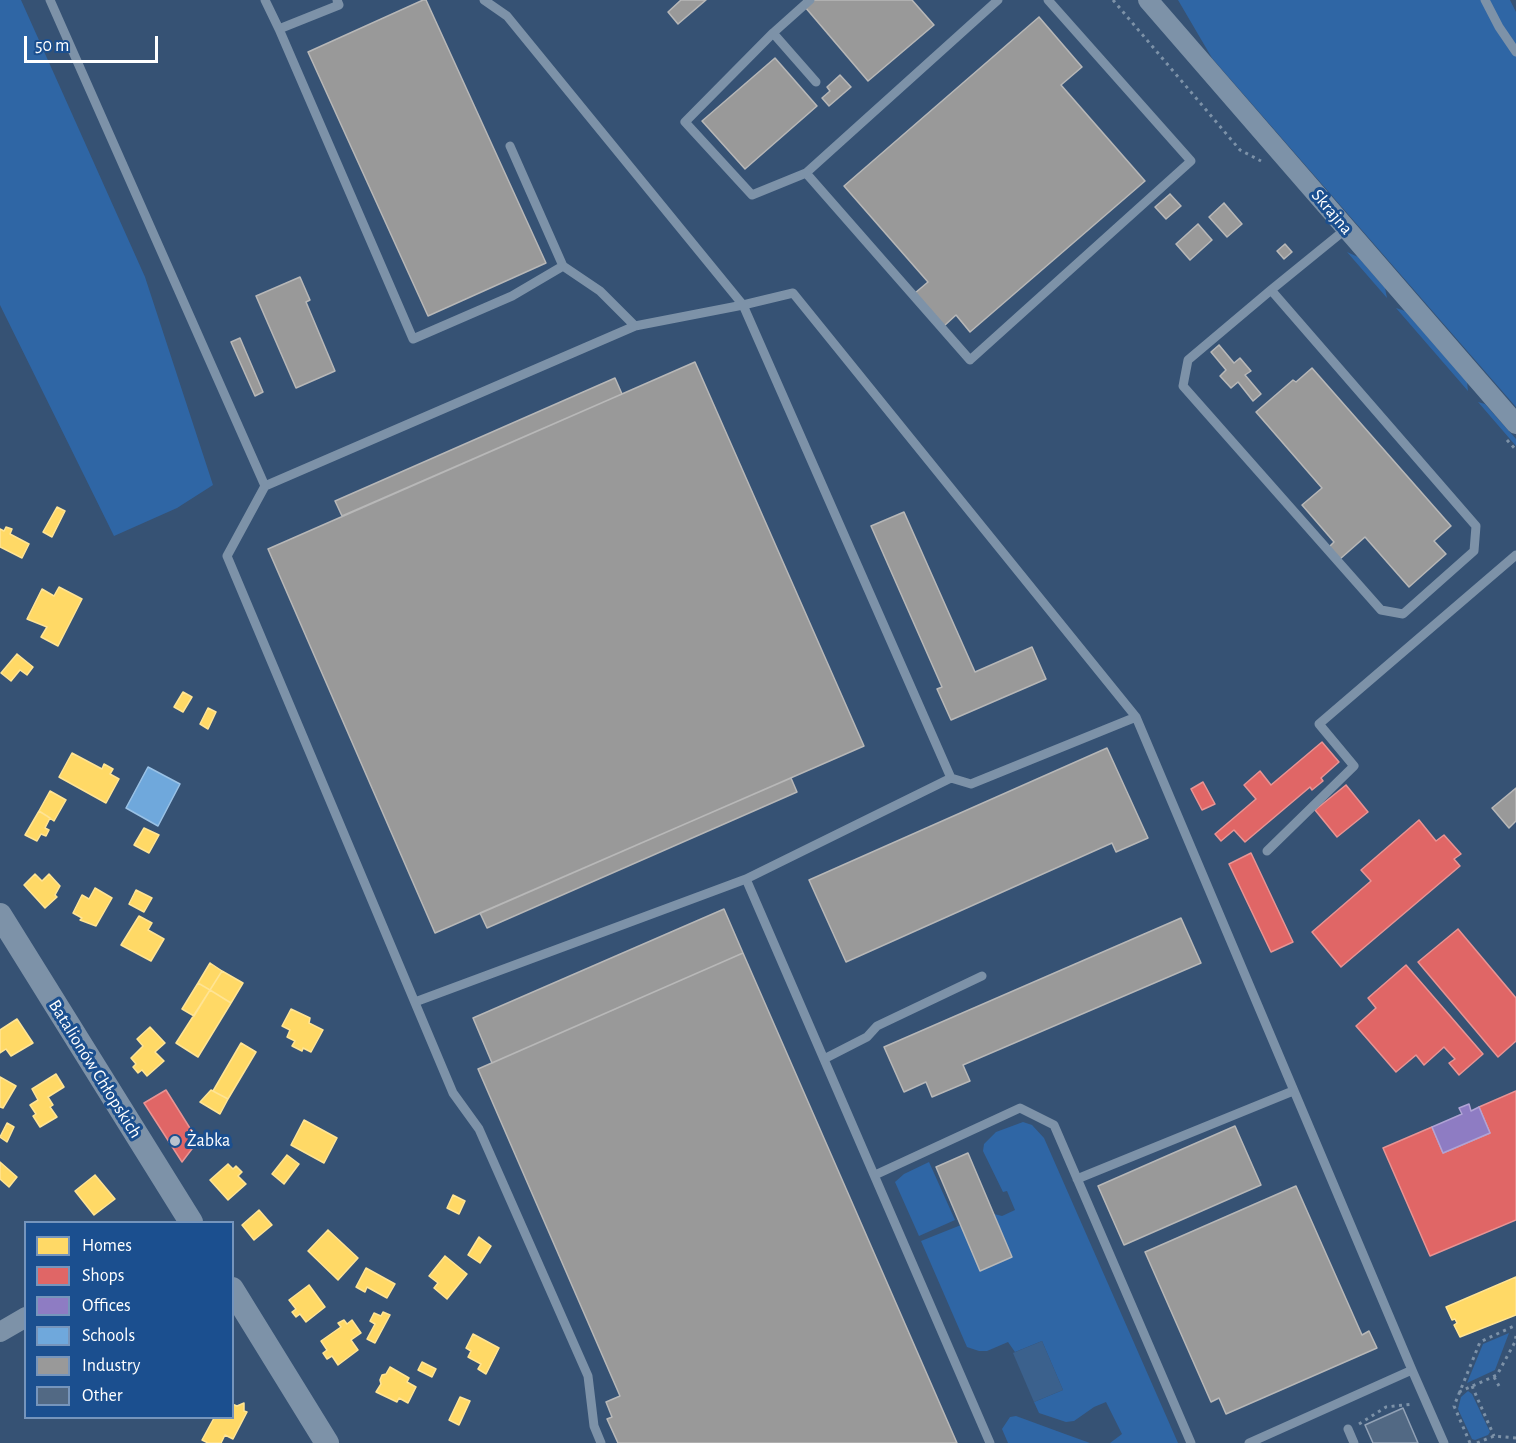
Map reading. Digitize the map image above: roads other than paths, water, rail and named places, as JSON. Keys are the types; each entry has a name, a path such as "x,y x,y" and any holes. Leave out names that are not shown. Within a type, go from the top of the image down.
{"street":[{"name":"Skrajna","path":"1148,0 1346,229 1509,430"},
{"name":"Batalionów Chłopskich","path":"0,915 186,1221"},
{"path":"234,1292 327,1443"},
{"path":"0,1332 24,1318"}],"lane":[{"path":"50,0 265,486"},
{"path":"265,0 413,339 512,296 563,266"},
{"path":"279,29 339,5 337,0"},
{"path":"483,0 507,16 743,305 951,778"},
{"path":"810,0 773,33 686,122 752,195 806,173 998,0"},
{"path":"806,173 970,360 1191,161 1048,0"},
{"path":"1485,0 1499,27 1516,52"},
{"path":"773,33 816,82"},
{"path":"510,146 563,266 600,291 635,326"},
{"path":"1271,290 1476,526 1474,551 1403,614 1381,610 1183,386 1188,360 1271,290 1346,229"},
{"path":"601,1443 594,1426 588,1376 479,1129 453,1093 227,556 265,486 635,326 793,293 1136,717 1444,1443"},
{"path":"1267,851 1354,766 1319,724 1516,555"},
{"path":"415,1002 746,879 951,778 971,784 1136,717"},
{"path":"746,879 990,1443"},
{"path":"824,1059 867,1037 877,1026 982,976"},
{"path":"1077,1179 1293,1091"},
{"path":"875,1174 1020,1108 1054,1125 1191,1443"},
{"path":"1249,1443 1412,1370"},
{"path":"1351,1428 1354,1443"}],"place":[{"name":"Żabka","path":"175,1141"}]}
